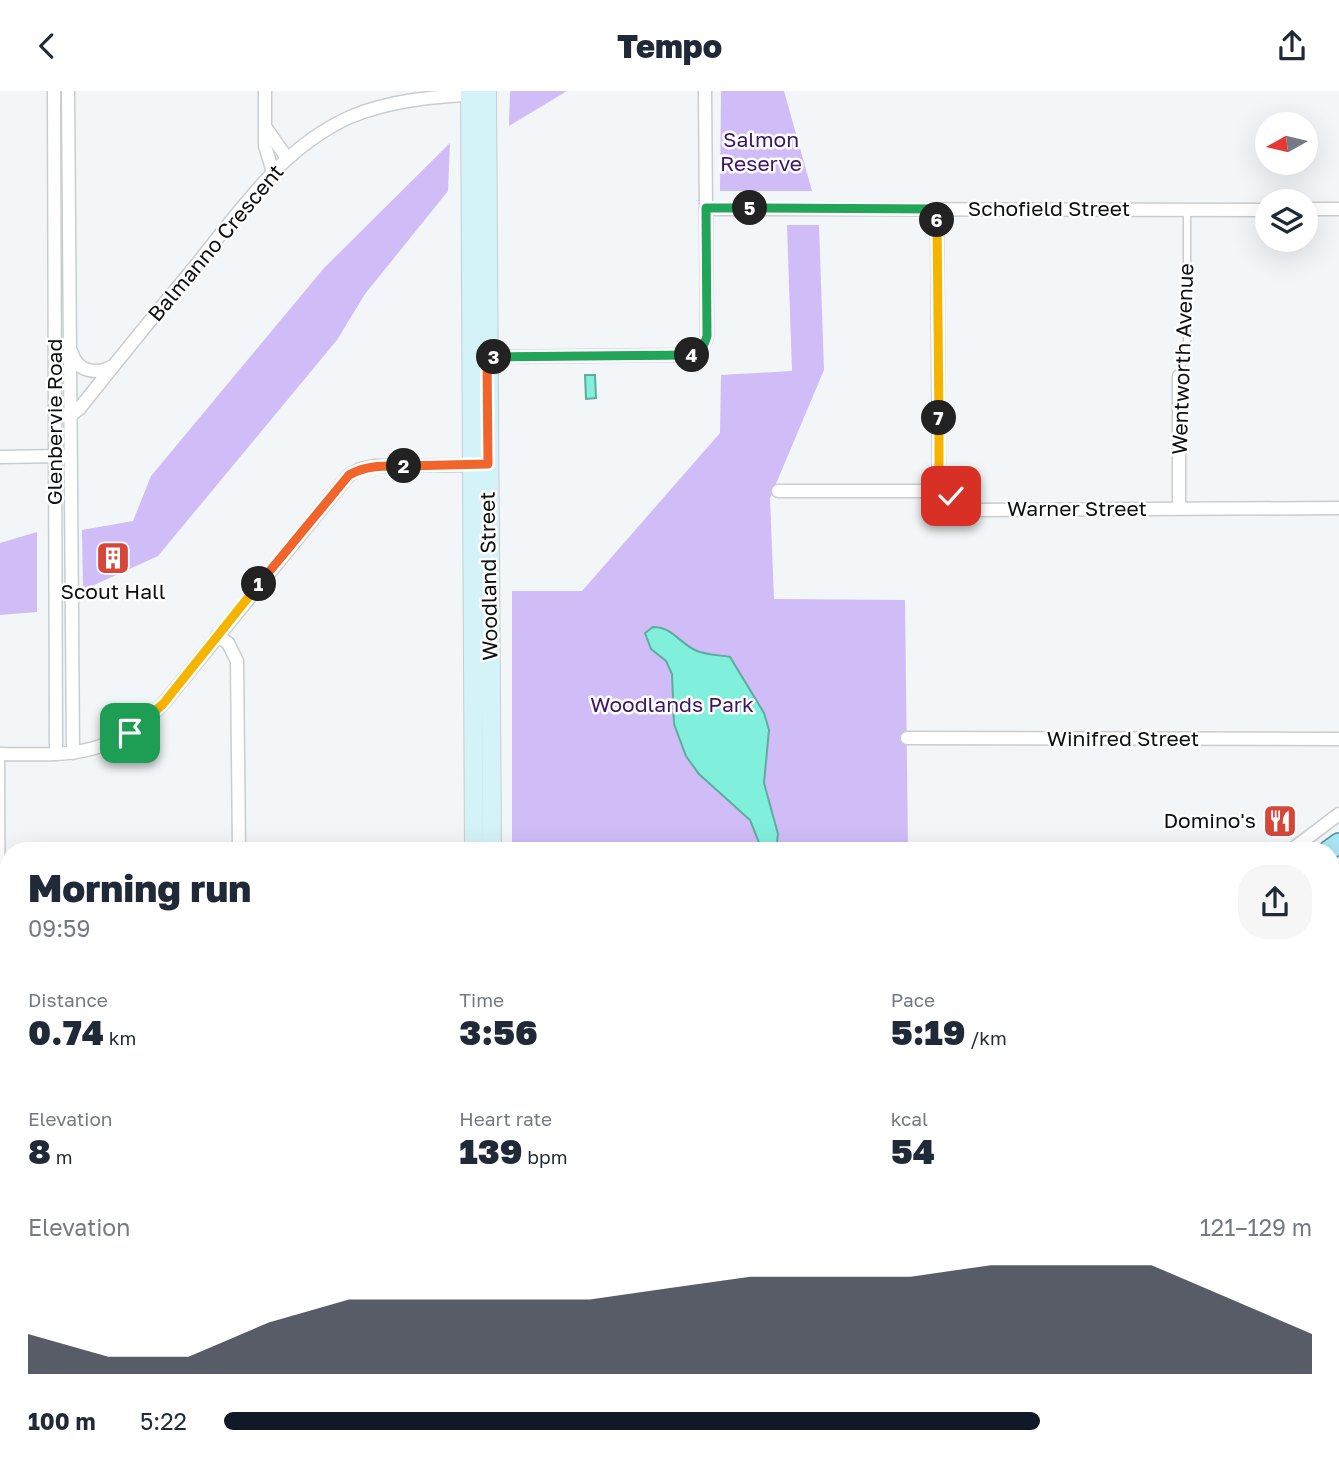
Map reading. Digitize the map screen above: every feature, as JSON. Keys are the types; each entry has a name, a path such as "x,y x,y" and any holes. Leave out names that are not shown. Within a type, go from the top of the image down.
{"main road":[{"name":"Woodland Street","path":"474,842 479,465 478,92"},
{"name":"Woodland Street","path":"479,465 492,842"}],"street":[{"name":"Glenbervie Road","path":"54,91 56,754"},
{"name":"Glenbervie Road","path":"68,91 73,753"},
{"path":"265,91 265,146 273,172"},
{"path":"479,357 684,355 699,352 707,336 705,91"},
{"name":"Balmanno Crescent","path":"71,415 79,409 273,172 297,149 327,129 378,107 415,99 478,92"},
{"path":"265,128 287,158"},
{"name":"Schofield Street","path":"706,208 1255,209"},
{"path":"937,209 939,491"},
{"path":"1318,209 1339,209"},
{"path":"70,345 72,358 82,368 99,371 114,366"},
{"name":"Wentworth Avenue","path":"1179,376 1179,508"},
{"path":"55,416 71,415"},
{"path":"0,457 71,456"},
{"path":"1,754 73,753 114,742 141,725 163,704 349,475 374,466 479,465"},
{"name":"Warner Street","path":"778,491 939,491 967,507 978,510 1339,508"},
{"path":"57,621 72,621"},
{"path":"217,636 228,643 237,661 239,842"},
{"name":"Winifred Street","path":"906,739 1339,739"},
{"path":"1302,842 1339,814"}],"lane":[{"name":"Wentworth Avenue","path":"1179,376 1187,344 1187,210"},
{"path":"1,754 1,842"}],"green space":[{"path":"510,91 567,91 509,126"},
{"name":"Salmon Reserve","path":"721,91 784,91 812,191 720,191"},
{"path":"450,143 448,191 365,294 337,340 158,556 83,590 82,530 133,521 151,476 324,268"},
{"name":"Woodlands Park","path":"787,225 819,225 824,370 770,498 774,599 905,600 908,842 512,842 512,591 582,591 720,433 721,375 792,371"},
{"path":"37,532 37,612 0,615 0,543"}],"shaded area":[{"path":"585,375 595,375 596,398 586,399"},
{"path":"653,627 660,628 697,651 730,657 764,713 769,730 764,783 778,834 777,842 759,842 750,820 699,774 686,756 674,724 672,674 666,661 651,649 645,633"}],"place":[{"name":"Scout Hall","path":"113,558"},
{"name":"Domino's","path":"1280,821"}],"route":[{"path":"130,733 163,704 349,475 374,466 488,464 487,357 692,355 699,352 707,336 706,208 937,209 939,491 951,496"}]}
